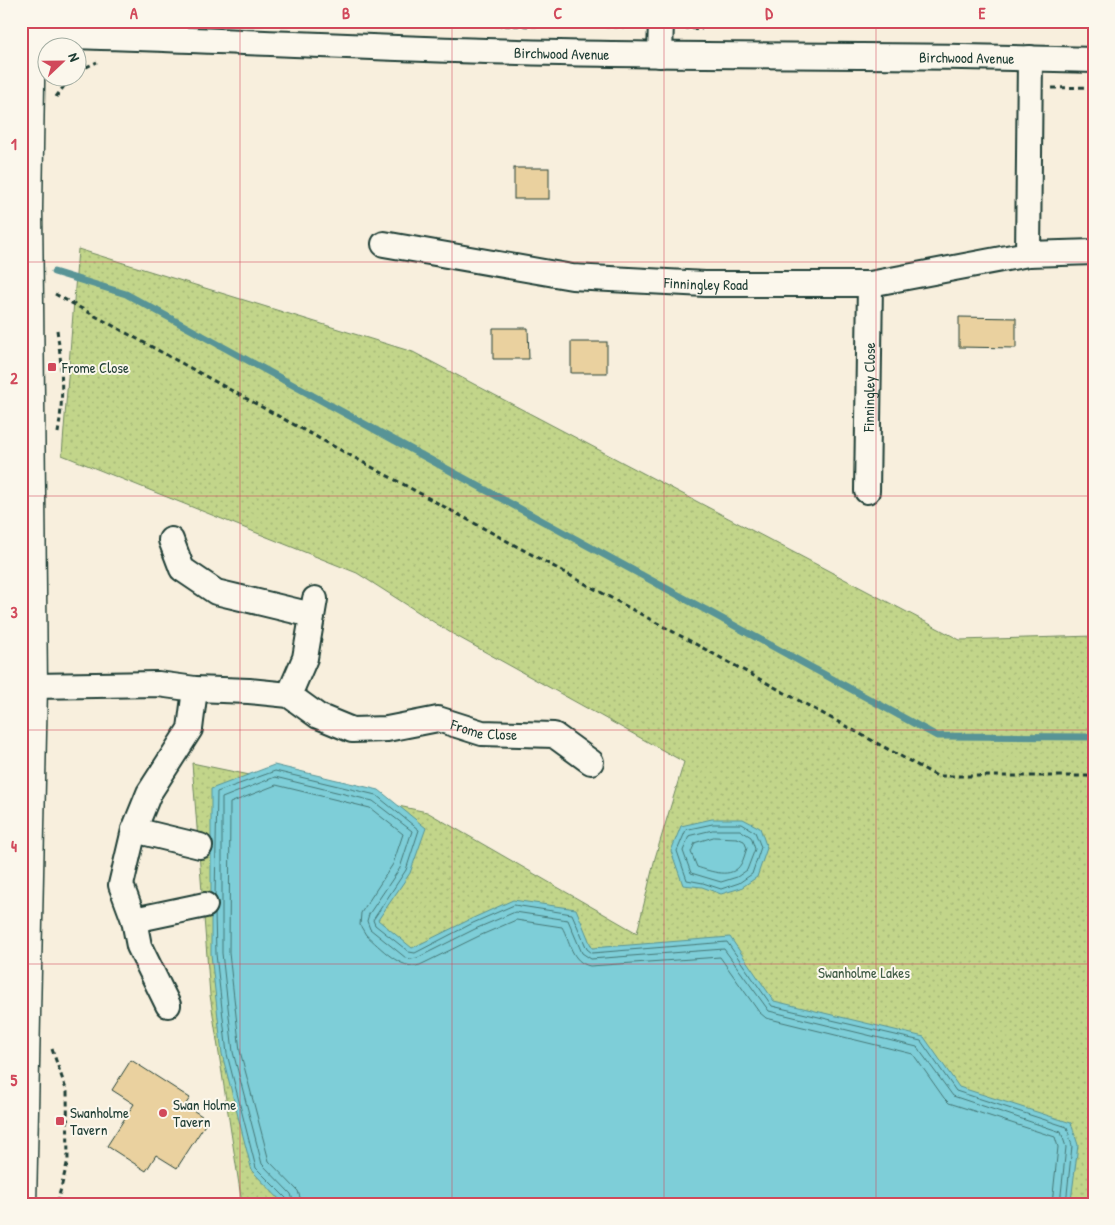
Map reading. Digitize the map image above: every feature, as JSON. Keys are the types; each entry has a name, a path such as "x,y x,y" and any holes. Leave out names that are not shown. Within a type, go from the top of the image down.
{"main road":[{"path":"22,1204 26,759 33,686 26,475 31,28"}],"street":[{"path":"660,55 661,21"},
{"name":"Birchwood Avenue","path":"31,28 467,51 1094,60"},
{"path":"1028,254 1030,58"},
{"name":"Finningley Road","path":"384,244 572,277 705,284 870,284 1028,254 1094,252"},
{"name":"Finningley Close","path":"867,491 870,284"},
{"path":"33,686 158,684 195,690 289,695 305,658 314,607 216,592 182,569 170,540"},
{"path":"168,1005 139,946 134,920 121,885 134,830 149,793 190,729 195,690"},
{"name":"Frome Close","path":"289,695 318,716 352,730 387,728 438,719 482,733 554,735 591,762"},
{"path":"134,830 200,846"},
{"path":"134,920 206,905"}],"path":[{"path":"468,24 634,27"},
{"path":"1056,88 1094,87"},
{"path":"51,292 937,776 1094,776"}],"green space":[{"name":"Swanholme Lakes","path":"78,249 413,352 960,640 1094,636 1094,1204 242,1204 210,995 192,763 427,812 637,933 655,858 684,762 451,633 357,573 62,455"}],"water":[{"path":"274,765 379,790 426,828 410,873 378,920 412,948 513,900 576,909 592,948 730,937 774,1001 924,1037 959,1087 1071,1123 1078,1145 1071,1201 1069,1204 284,1204 252,1171 222,1054 211,954 211,789"},
{"path":"712,819 743,819 760,828 767,848 757,877 741,888 721,894 702,887 683,885 671,851 681,826"}],"building":[{"path":"514,168 549,168 549,199 514,199"},
{"path":"959,317 1016,318 1016,348 959,347"},
{"path":"493,328 528,328 529,359 493,359"},
{"path":"571,342 607,342 607,373 571,373"},
{"name":"Swan Holme Tavern","path":"131,1060 190,1098 185,1105 208,1120 177,1168 156,1155 146,1171 107,1146 134,1104 112,1090"}],"waterway":[{"path":"54,272 126,294 937,736 1094,737"}],"place":[{"name":"Frome Close","path":"52,367"},
{"name":"Swan Holme Tavern","path":"163,1113"},
{"name":"Swanholme Tavern","path":"60,1121"}]}
